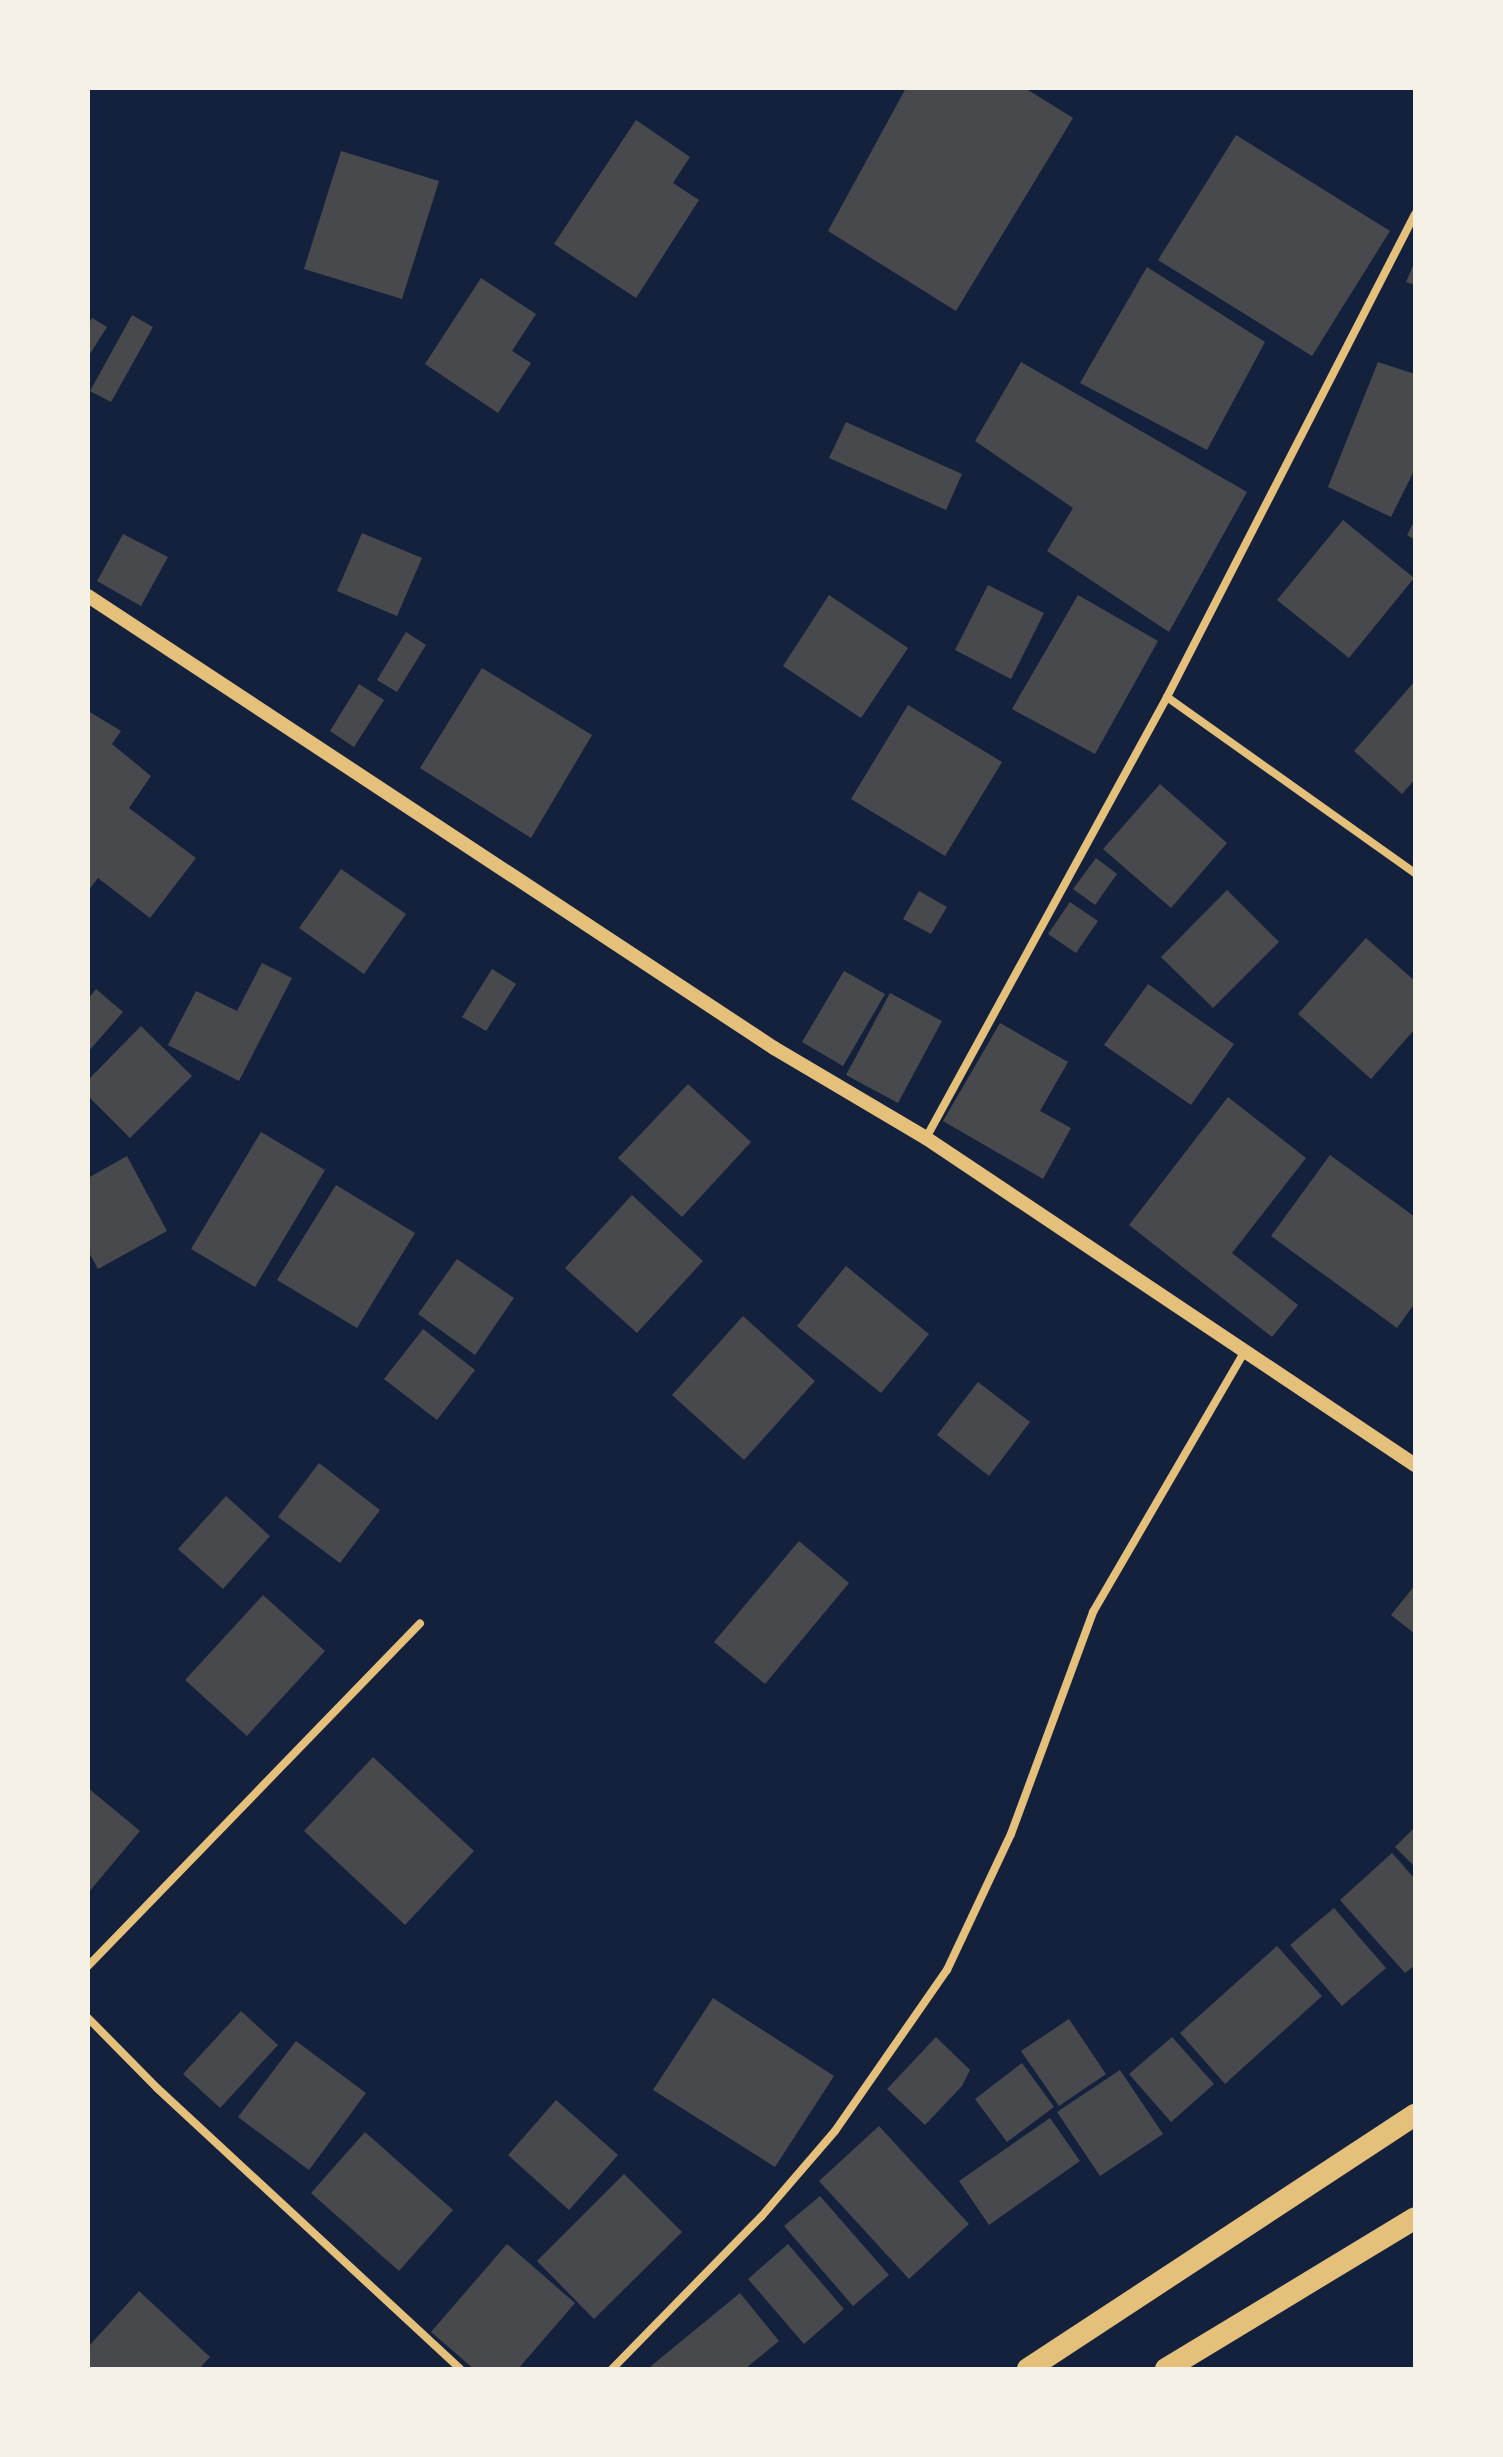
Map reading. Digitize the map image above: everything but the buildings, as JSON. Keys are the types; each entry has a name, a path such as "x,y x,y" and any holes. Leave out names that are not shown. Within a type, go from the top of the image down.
{"highway":[{"path":"1028,2369 1415,2115"},
{"path":"1166,2369 1415,2218"}],"street":[{"path":"926,1138 1167,697 1415,214"},
{"path":"88,596 774,1048 926,1138 1415,1465"},
{"path":"1167,697 1415,873"},
{"path":"612,2369 761,2217 835,2131 947,1970 1011,1834 1093,1612 1244,1353"},
{"path":"88,1966 420,1624"},
{"path":"88,2018 157,2088 460,2369"}]}
